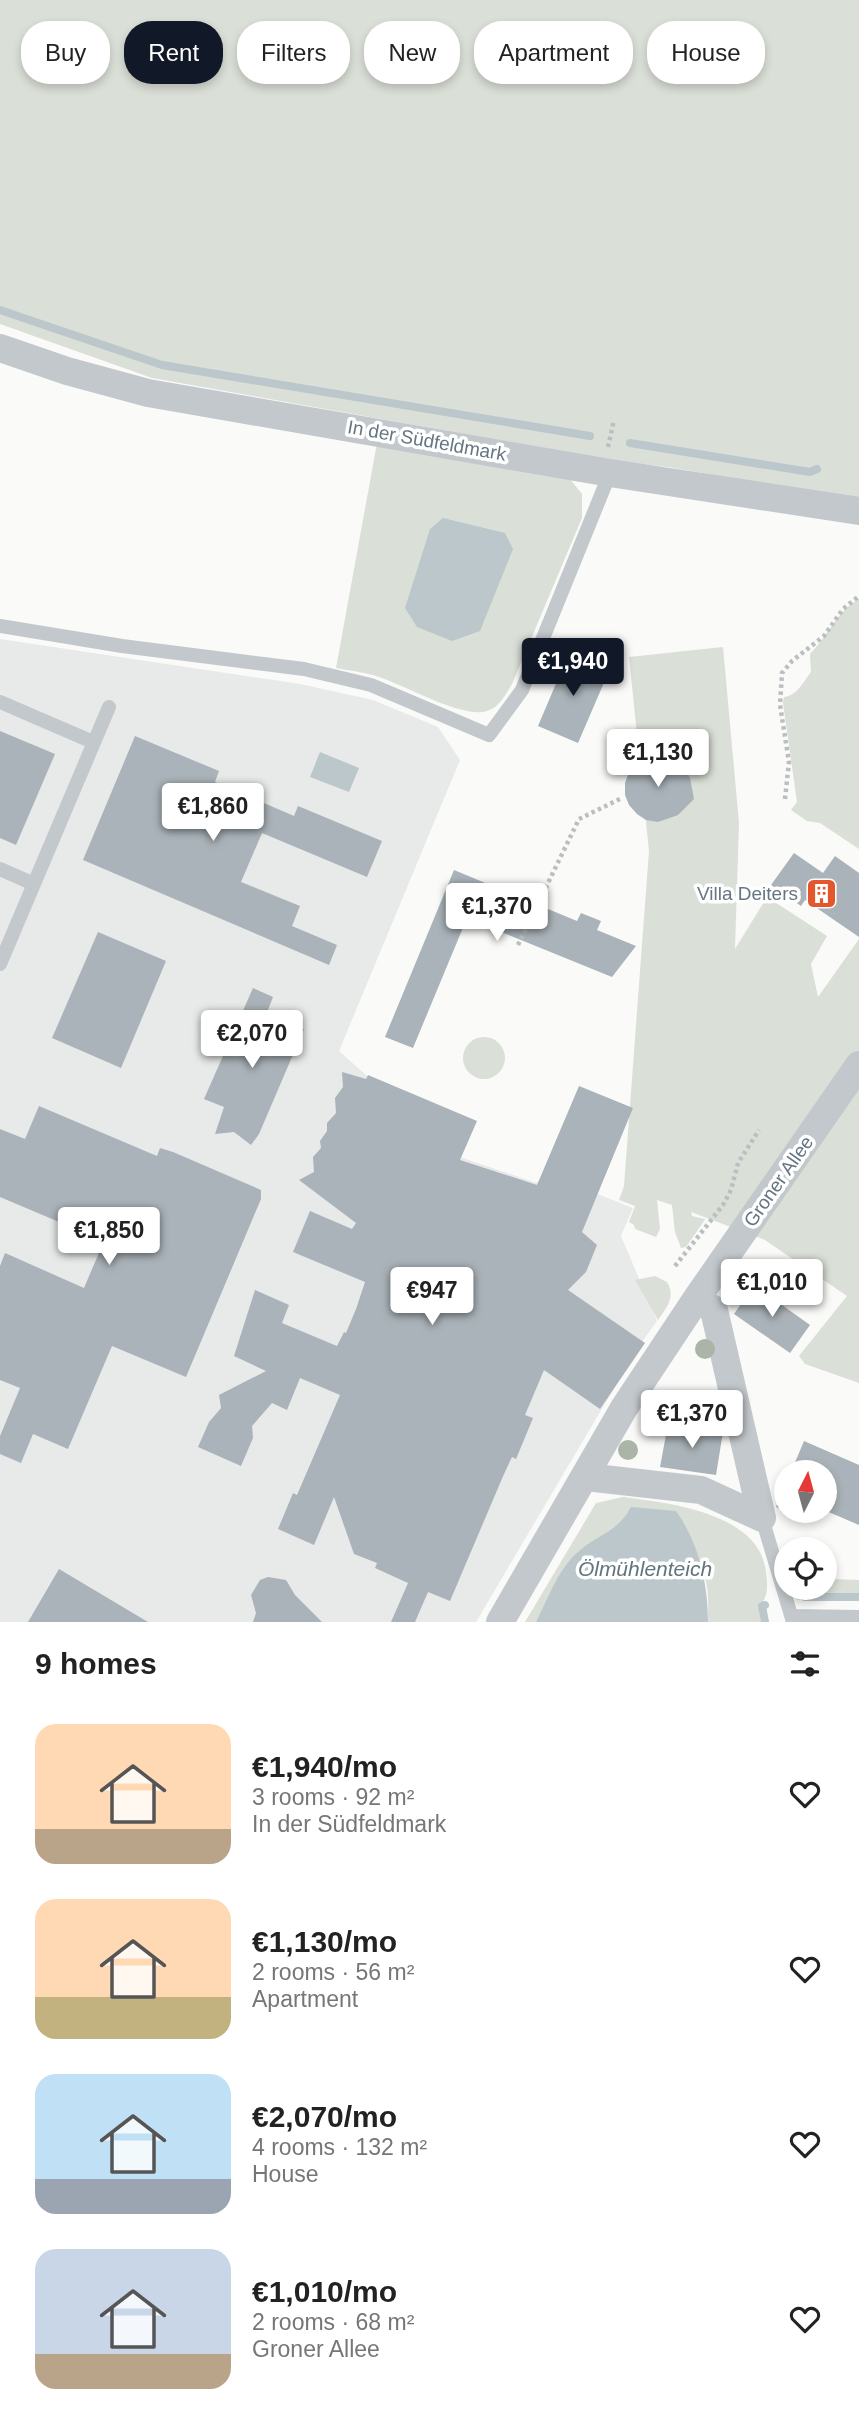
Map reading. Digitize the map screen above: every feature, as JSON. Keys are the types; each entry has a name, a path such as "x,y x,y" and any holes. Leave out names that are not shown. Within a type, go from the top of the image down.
{"street":[{"name":"In der Südfeldmark","path":"0,348 67,371 148,393 610,473 859,511"},
{"name":"Groner Allee","path":"500,1622 624,1408 859,1065"},
{"path":"697,1298 714,1310 762,1518"},
{"path":"586,1477 701,1490 762,1518"}],"lane":[{"path":"0,626 122,646 304,669 371,685 489,736 522,690 610,473"},
{"path":"0,702 93,742"},
{"path":"0,964 109,707"},
{"path":"0,869 34,884"},
{"path":"762,1518 792,1619 859,1617"}],"path":[{"path":"785,799 789,762 780,705 782,673 792,661 824,636 843,609 859,596"},
{"path":"517,945 579,818 622,798"},
{"path":"675,1266 723,1205 731,1191 737,1163 759,1130"}],"shaded area":[{"path":"0,0 859,0 859,500 668,467 617,461 152,378 0,324"},
{"path":"377,443 570,479 582,494 582,518 512,684 502,700 492,709 476,712 464,710 379,677 336,668"},
{"path":"859,599 859,849 820,823 807,821 791,810 797,802 783,703 784,697 796,691 811,672 810,654 844,610"},
{"path":"0,639 300,684 373,700 438,727 460,760 339,1051 457,1156 537,1183 544,1173 633,1208 621,1236 657,1321 639,1346 476,1622 0,1622"},
{"path":"723,647 739,823 735,949 767,897 827,936 811,964 818,997 859,939 859,1383 805,1364 799,1356 847,1296 765,1240 691,1212 692,1216 705,1219 686,1247 681,1248 675,1232 672,1205 657,1200 660,1229 656,1237 635,1229 629,1222 635,1206 619,1200 624,1186 649,851 629,657"},
{"path":"484,1037 499,1043 505,1058 499,1073 484,1079 469,1073 463,1058 469,1043"},
{"path":"655,1276 667,1282 671,1292 669,1302 658,1320 635,1280"},
{"path":"623,1497 664,1503 710,1515 731,1524 748,1537 760,1553 766,1573 767,1592 759,1609 761,1622 708,1622 706,1582 684,1523 623,1521 596,1541 562,1573 536,1622 525,1622 596,1503"},
{"path":"837,1579 859,1580 859,1600 837,1600"}],"water":[{"path":"443,518 505,533 513,549 480,631 452,641 417,627 405,608 430,529"},
{"path":"320,752 359,768 349,792 310,777"},
{"name":"Ölmühlenteich","path":"631,1507 676,1511 691,1536 701,1564 708,1622 536,1622 559,1576 571,1559 620,1522"}],"building":[{"path":"569,653 609,671 578,743 538,726"},
{"path":"0,731 55,754 16,845 0,838"},
{"path":"135,736 219,771 215,782 294,816 298,806 382,841 367,877 262,833 241,882 300,906 292,926 337,945 329,965 83,860"},
{"path":"646,757 668,757 685,769 690,778 694,799 678,815 658,822 646,820 637,814 625,795 629,772"},
{"name":"Villa Deiters","path":"794,853 823,873 835,856 859,873 859,937 805,900 801,906 771,885"},
{"path":"454,870 577,921 581,913 601,921 597,930 636,946 612,977 467,918 413,1048 385,1037"},
{"path":"98,932 166,961 121,1068 52,1038"},
{"path":"253,988 273,997 264,1020 283,1026 288,1031 304,1029 259,1134 251,1145 234,1132 215,1134 224,1107 204,1099"},
{"path":"342,1072 366,1079 368,1075 477,1121 460,1160 537,1185 579,1086 633,1108 582,1232 597,1245 586,1272 568,1290 645,1343 600,1409 544,1370 525,1415 533,1418 516,1459 512,1457 504,1474 450,1601 428,1592 415,1622 391,1622 408,1583 375,1568 377,1563 354,1554 334,1497 314,1545 278,1529 293,1493 297,1495 340,1395 300,1378 287,1410 272,1403 252,1426 253,1438 241,1466 198,1447 209,1422 221,1408 219,1395 266,1371 234,1356 255,1290 289,1305 282,1323 337,1346 356,1309 365,1282 293,1252 310,1211 352,1229 356,1223 299,1180 314,1172 313,1157 321,1148 320,1141 327,1131 327,1123 336,1113 335,1098 343,1087"},
{"path":"39,1106 157,1156 160,1148 173,1152 261,1190 261,1199 186,1377 112,1346 68,1449 33,1434 21,1463 0,1454 0,1436 20,1388 0,1380 0,1266 5,1253 84,1288 104,1241 0,1197 0,1129 25,1139"},
{"path":"754,1285 810,1325 790,1353 734,1314"},
{"path":"668,1424 723,1432 716,1475 660,1467"},
{"path":"804,1441 859,1465 859,1525 837,1516 837,1460 796,1460"},
{"path":"59,1569 148,1622 28,1622"},
{"path":"268,1577 286,1580 295,1595 322,1622 253,1622 256,1613 251,1595 260,1580"}],"waterway":[{"path":"0,310 162,365 590,436"},
{"path":"630,443 810,472 817,469"},
{"path":"837,1597 859,1597"},
{"path":"765,1605 762,1606 765,1622"}],"place":[{"name":"Villa Deiters","path":"821,893"}]}
